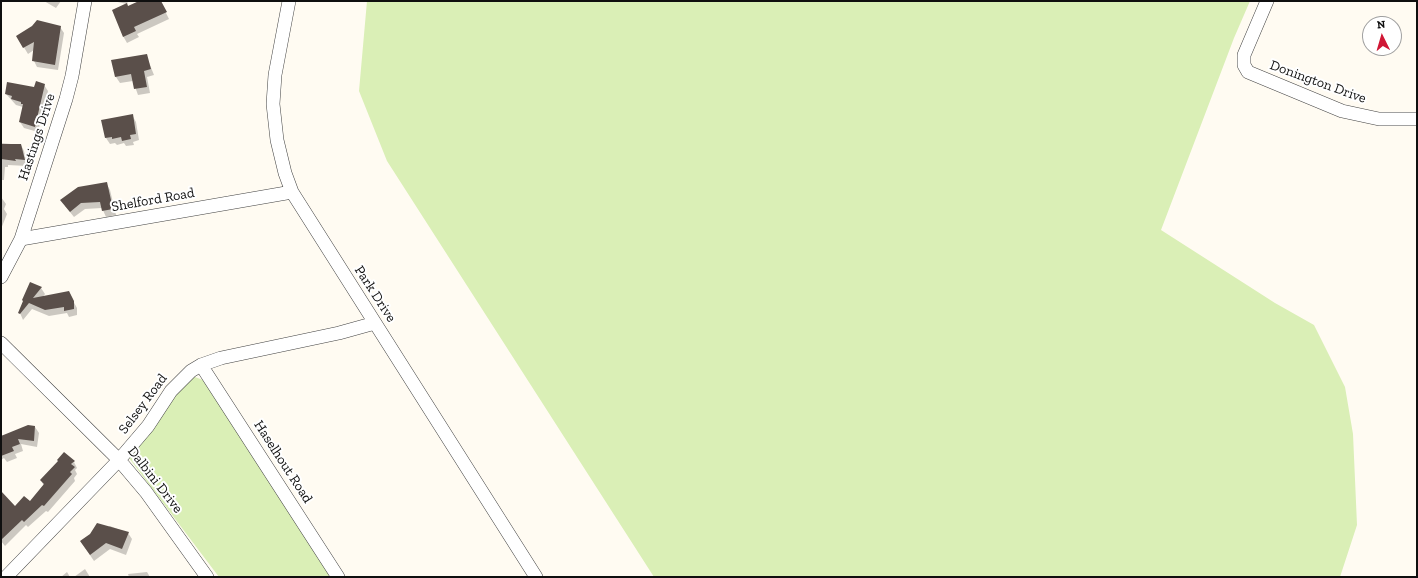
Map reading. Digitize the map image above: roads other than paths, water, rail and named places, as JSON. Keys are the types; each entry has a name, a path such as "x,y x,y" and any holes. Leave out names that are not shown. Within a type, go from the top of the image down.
{"street":[{"name":"Hastings Drive","path":"1,277 21,239 66,99 72,76 85,1"},
{"name":"Park Drive","path":"289,1 275,75 273,104 278,146 292,192 536,577"},
{"name":"Donington Drive","path":"1267,1 1243,57 1246,70 1256,76 1342,111 1379,119 1417,119"},
{"name":"Shelford Road","path":"21,239 292,192"},
{"name":"Selsey Road","path":"6,577 119,460 148,426 177,383 201,365 221,358 339,333 375,323"},
{"name":"Dalbini Drive","path":"1,343 119,460 146,492 207,577"},
{"name":"Haselhout Road","path":"201,365 338,577"}]}
